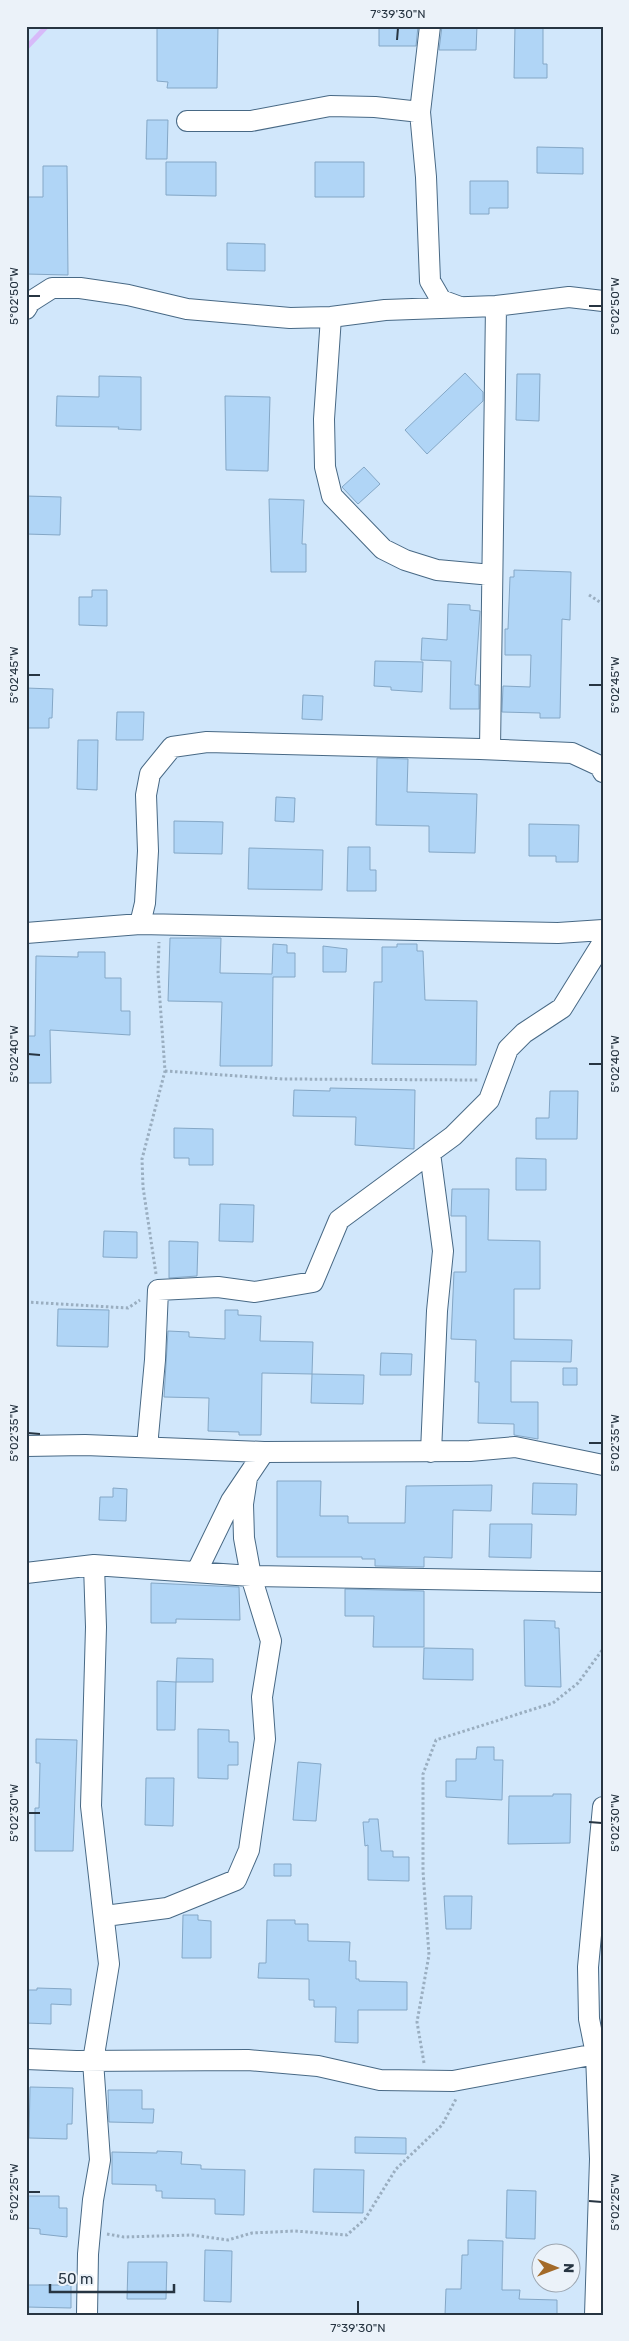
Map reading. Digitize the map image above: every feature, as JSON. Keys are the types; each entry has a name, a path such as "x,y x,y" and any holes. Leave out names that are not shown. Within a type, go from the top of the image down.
{"street":[{"path":"430,26 420,112 426,177 430,281 441,300 463,308"},
{"path":"187,121 251,121 330,106 375,107 420,112"},
{"path":"26,309 30,302 52,288 80,288 128,295 187,309 290,318 385,310 496,306 569,297 603,301"},
{"path":"490,749 496,306"},
{"path":"331,316 324,419 325,467 332,496 383,549 405,560 438,570 492,575"},
{"path":"150,924 145,903 148,851 146,795 150,774 172,748 207,742 490,749 572,753 600,766 603,772"},
{"path":"28,930 150,924 558,933 603,930"},
{"path":"147,1447 155,1360 158,1290 218,1286 255,1292 314,1282 339,1220 453,1136 489,1100 508,1049 524,1033 562,1008 603,942"},
{"path":"430,1153 443,1251 437,1311 431,1452"},
{"path":"26,1446 147,1447 264,1452 431,1452 516,1447 603,1465"},
{"path":"197,1571 231,1501 264,1452"},
{"path":"105,1916 166,1908 236,1880 249,1850 265,1739 262,1697 271,1641 251,1576 244,1538 243,1504 246,1478"},
{"path":"87,2315 90,2232 100,2160 93,2061 109,1964 91,1806 96,1628 94,1566"},
{"path":"26,1573 94,1566 197,1571 251,1576 603,1582"},
{"path":"595,2315 600,2271 599,2055 590,2019 588,1967 603,1807"},
{"path":"26,2059 93,2061 248,2060 318,2066 380,2080 453,2081 599,2055"}],"path":[{"path":"590,595 603,604"},
{"path":"26,1302 128,1308 158,1290 143,1187 142,1159 165,1071 158,973 150,924"},
{"path":"165,1071 283,1079 496,1081"},
{"path":"427,2081 417,2022 429,1955 423,1871 423,1774 436,1740 553,1703 578,1683 603,1649"},
{"path":"90,2232 124,2237 192,2235 228,2240 252,2233 295,2231 347,2235 365,2219 396,2168 442,2125 468,2078"}],"building":[{"path":"157,26 218,26 217,88 167,88 168,82 157,81"},
{"path":"379,26 418,26 416,46 379,46"},
{"path":"442,26 477,26 476,50 439,50"},
{"path":"515,26 543,26 543,64 547,64 547,78 514,78"},
{"path":"147,120 168,120 167,159 146,159"},
{"path":"537,147 583,148 583,174 537,173"},
{"path":"166,162 216,162 216,196 166,195"},
{"path":"315,162 364,162 364,197 315,197"},
{"path":"43,166 67,166 68,275 26,274 26,197 43,197"},
{"path":"470,181 508,181 508,208 489,208 489,214 470,214"},
{"path":"227,243 265,244 265,271 227,270"},
{"path":"465,373 483,392 483,401 427,454 405,430"},
{"path":"517,374 540,374 539,421 516,420"},
{"path":"99,376 141,377 141,430 118,429 119,427 56,426 57,396 99,397"},
{"path":"225,396 270,397 268,471 226,470"},
{"path":"364,467 380,484 358,504 342,487"},
{"path":"26,496 61,497 60,535 26,534"},
{"path":"269,499 304,500 302,544 306,544 306,572 271,572"},
{"path":"514,570 571,572 570,620 562,619 560,718 540,718 540,713 502,712 503,686 530,687 531,655 505,655 505,629 508,629 510,577 514,577"},
{"path":"92,590 107,590 107,626 79,625 79,597 92,597"},
{"path":"448,604 470,605 470,610 480,611 475,685 479,685 479,709 450,709 451,661 421,660 422,638 447,640"},
{"path":"375,661 423,662 422,692 391,690 391,687 374,686"},
{"path":"26,688 53,689 52,718 49,718 49,728 26,728"},
{"path":"303,695 323,696 322,720 302,719"},
{"path":"117,712 144,712 143,740 116,740"},
{"path":"78,740 98,740 97,790 77,789"},
{"path":"377,758 408,759 407,792 477,794 475,853 429,852 429,826 376,825"},
{"path":"276,797 295,798 294,822 275,821"},
{"path":"174,821 223,822 222,854 174,853"},
{"path":"529,824 579,825 578,862 556,862 556,856 529,856"},
{"path":"348,847 370,847 370,870 376,870 376,891 347,891"},
{"path":"249,848 323,850 322,890 248,889"},
{"path":"170,938 221,938 220,973 272,974 273,944 287,945 287,953 295,953 295,977 273,977 272,1066 220,1066 222,1002 168,1001"},
{"path":"397,944 417,944 417,951 423,951 425,1000 477,1001 476,1065 372,1064 374,982 382,982 382,947 397,947"},
{"path":"323,946 347,949 346,972 323,972"},
{"path":"78,952 105,952 105,978 121,978 121,1011 130,1011 130,1035 50,1030 51,1083 26,1083 26,1036 35,1036 36,956 78,957"},
{"path":"330,1088 415,1090 414,1149 355,1145 356,1117 293,1116 294,1090 330,1091"},
{"path":"550,1091 578,1091 577,1139 536,1139 536,1118 549,1118"},
{"path":"174,1128 213,1129 213,1165 189,1165 189,1158 174,1158"},
{"path":"516,1158 546,1159 546,1190 516,1190"},
{"path":"452,1189 489,1189 488,1240 540,1241 540,1289 514,1289 514,1339 572,1340 571,1362 511,1361 511,1402 538,1402 538,1439 514,1435 514,1424 478,1423 479,1382 475,1382 476,1340 451,1339 454,1272 466,1272 466,1216 451,1216"},
{"path":"220,1204 254,1205 253,1242 219,1241"},
{"path":"104,1231 137,1232 137,1258 103,1257"},
{"path":"169,1241 198,1242 197,1276 169,1278"},
{"path":"58,1309 109,1310 108,1347 57,1346"},
{"path":"225,1310 238,1310 238,1315 261,1316 260,1341 313,1342 312,1374 262,1373 261,1435 239,1435 239,1432 208,1431 209,1398 164,1397 168,1331 189,1332 189,1337 225,1339"},
{"path":"381,1353 412,1354 411,1375 380,1375"},
{"path":"563,1368 577,1368 577,1385 563,1385"},
{"path":"312,1374 364,1375 363,1404 311,1403"},
{"path":"277,1481 321,1481 320,1516 348,1516 348,1523 405,1523 406,1486 492,1485 491,1511 453,1510 452,1558 424,1557 424,1567 375,1566 375,1559 362,1559 362,1557 277,1557"},
{"path":"533,1483 577,1484 576,1515 532,1514"},
{"path":"113,1488 127,1489 126,1521 99,1520 100,1497 113,1497"},
{"path":"490,1524 532,1524 531,1558 489,1557"},
{"path":"151,1583 239,1587 240,1620 176,1619 176,1623 151,1623"},
{"path":"345,1589 424,1591 424,1647 373,1647 374,1616 345,1616"},
{"path":"524,1620 555,1621 555,1628 559,1628 561,1687 525,1686"},
{"path":"424,1648 473,1649 473,1680 423,1679"},
{"path":"177,1658 213,1659 213,1682 176,1682"},
{"path":"157,1681 176,1682 175,1730 157,1730"},
{"path":"198,1729 229,1730 229,1742 238,1742 238,1765 228,1765 228,1779 198,1778"},
{"path":"36,1739 77,1740 73,1851 35,1851 35,1808 39,1808 40,1763 36,1763"},
{"path":"477,1747 494,1747 494,1760 503,1760 502,1800 446,1797 446,1781 456,1781 456,1759 476,1759"},
{"path":"298,1762 321,1764 316,1821 293,1820"},
{"path":"146,1778 174,1778 173,1826 145,1825"},
{"path":"553,1794 571,1794 570,1843 508,1844 509,1796 553,1796"},
{"path":"369,1819 378,1819 381,1851 393,1851 393,1857 409,1857 409,1881 368,1880 368,1845 365,1846 363,1822 369,1822"},
{"path":"274,1864 291,1864 291,1876 274,1876"},
{"path":"444,1896 472,1896 471,1929 446,1929"},
{"path":"183,1915 198,1915 198,1920 211,1921 211,1958 182,1958"},
{"path":"267,1920 295,1920 295,1924 308,1924 308,1941 350,1942 349,1961 356,1961 356,1979 359,1979 359,1981 407,1982 407,2010 358,2010 358,2043 335,2042 336,2007 314,2007 314,2000 309,2000 309,1979 258,1978 259,1963 266,1963"},
{"path":"37,1988 71,1989 71,2005 51,2004 51,2024 26,2023 26,1990 37,1990"},
{"path":"30,2087 73,2088 72,2124 67,2124 67,2139 29,2138"},
{"path":"108,2090 142,2090 142,2109 154,2109 153,2123 109,2122"},
{"path":"355,2137 406,2138 406,2154 355,2153"},
{"path":"157,2151 182,2152 181,2164 201,2165 201,2169 245,2170 244,2215 215,2214 215,2199 162,2198 162,2191 156,2191 156,2185 112,2184 112,2152 157,2153"},
{"path":"314,2169 364,2170 363,2213 313,2212"},
{"path":"507,2190 536,2191 535,2239 506,2238"},
{"path":"27,2196 59,2196 59,2208 67,2208 67,2237 40,2234 40,2229 27,2228"},
{"path":"468,2240 503,2241 502,2290 520,2290 519,2299 557,2300 557,2315 445,2315 446,2289 461,2289 462,2255 468,2255"},
{"path":"205,2250 232,2251 231,2302 204,2301"},
{"path":"128,2262 167,2262 166,2299 127,2299"},
{"path":"26,2285 71,2285 71,2308 26,2307"}],"waterway":[{"path":"26,48 47,26"}]}
